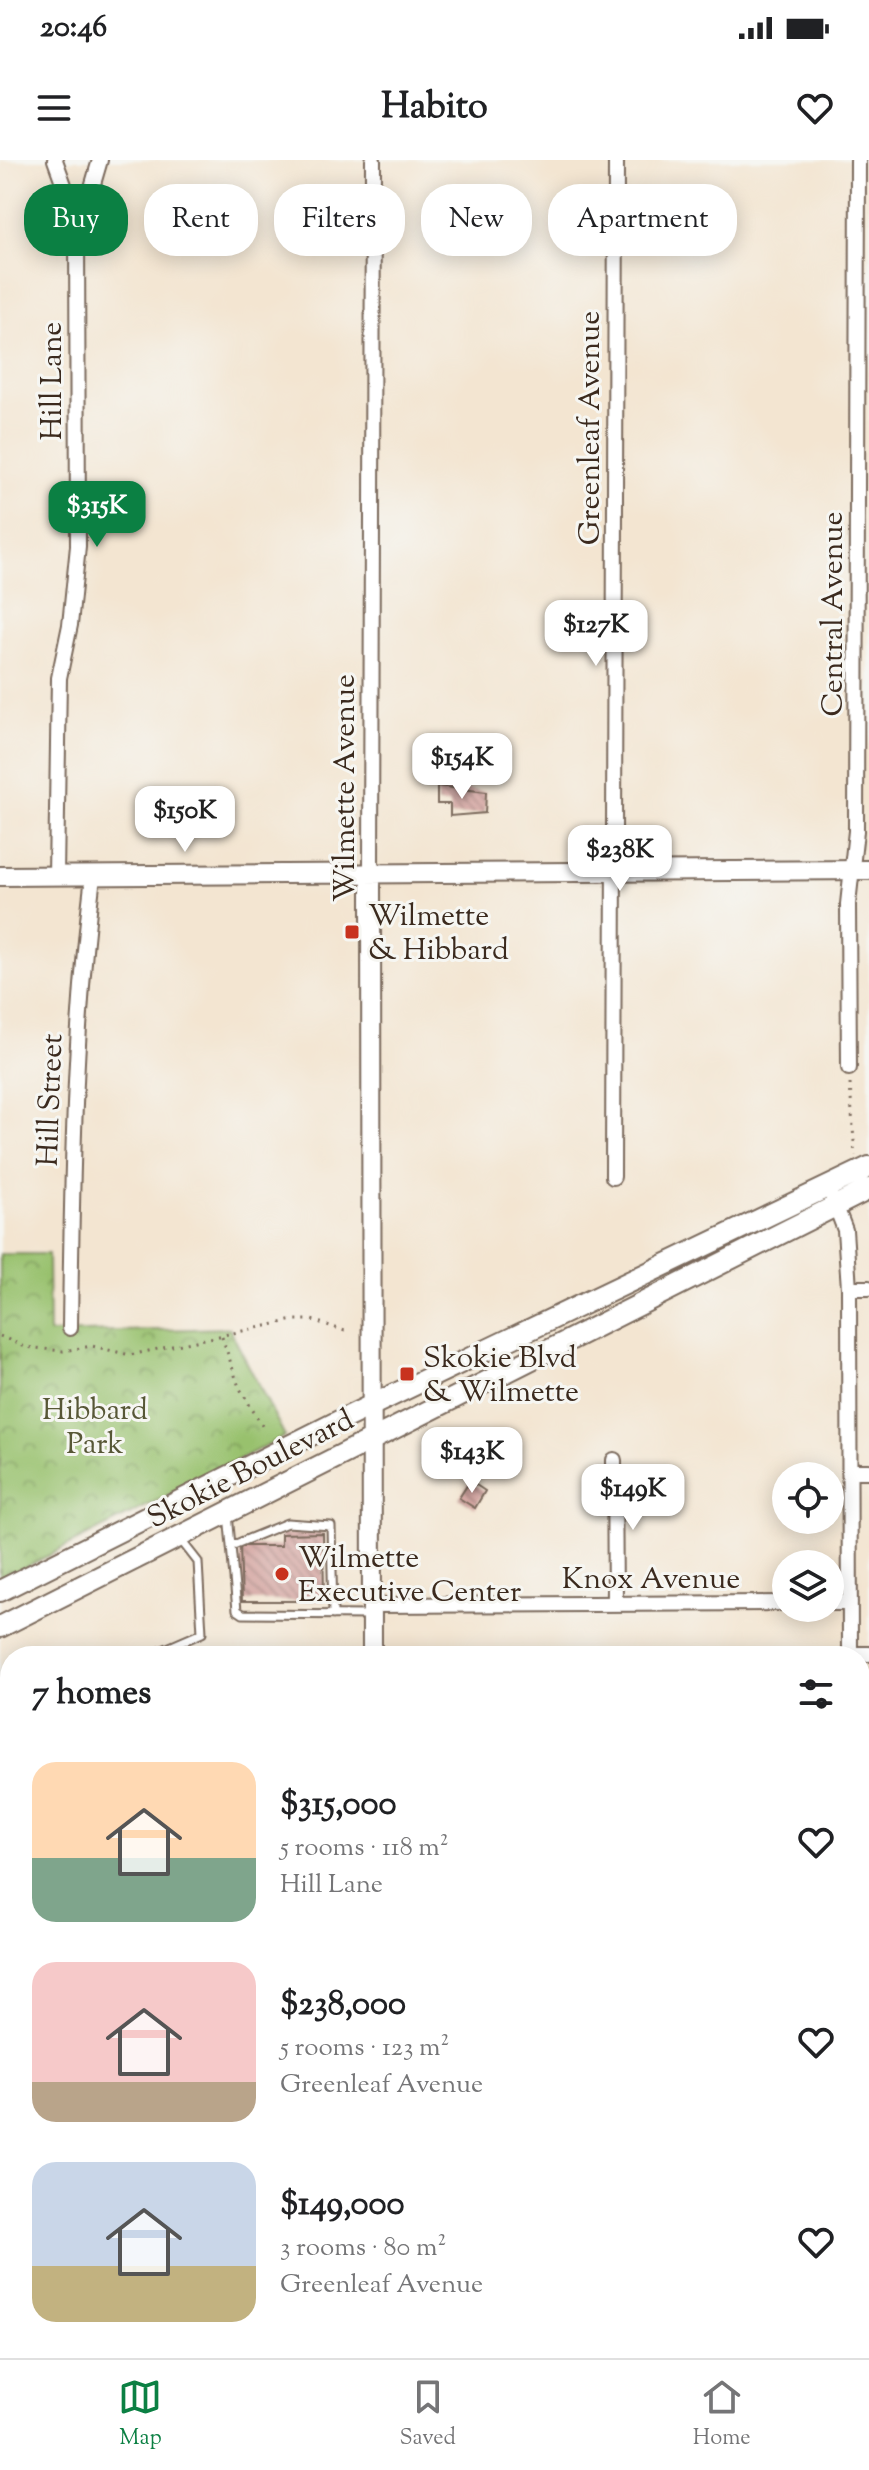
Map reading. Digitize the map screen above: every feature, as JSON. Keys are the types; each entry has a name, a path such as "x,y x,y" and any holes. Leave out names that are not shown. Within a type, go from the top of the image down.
{"main road":[{"name":"Skokie Boulevard","path":"0,1627 372,1441 832,1196 862,1161"},
{"name":"Skokie Boulevard","path":"0,1591 372,1405 832,1196 869,1189"}],"street":[{"name":"Hill Lane","path":"55,160 64,184"},
{"name":"Hill Lane","path":"93,184 100,160"},
{"name":"Wilmette Avenue","path":"372,1646 373,160"},
{"name":"Greenleaf Avenue","path":"613,1177 616,160"},
{"name":"Central Avenue","path":"849,1068 848,904 861,870 856,831 864,627 864,382 858,160"},
{"name":"Hill Lane","path":"56,876 58,690 78,546 77,256"},
{"path":"0,876 861,870"},
{"name":"Hill Street","path":"70,1328 73,1084 93,876"},
{"path":"832,1196 845,1230 849,1288 850,1646"},
{"path":"849,1288 869,1288"},
{"path":"614,1460 615,1604"},
{"path":"849,1471 869,1471"},
{"name":"Knox Avenue","path":"372,1610 772,1603"},
{"path":"844,1603 850,1603"}],"lane":[{"path":"228,1513 237,1610 243,1614 333,1615 372,1610"},
{"path":"231,1546 287,1523 331,1526 333,1615"},
{"path":"172,1646 202,1633 198,1562 178,1538"}],"path":[{"path":"849,1068 862,1161"},
{"path":"0,1336 25,1347 63,1351 92,1346 130,1355 294,1320 312,1320 345,1331"},
{"path":"222,1337 239,1387 264,1429"}],"green space":[{"name":"Hibbard Park","path":"0,1254 48,1254 49,1333 229,1328 285,1436 0,1580"}],"building":[{"path":"437,786 486,792 485,813 450,816 450,804 437,804"},
{"path":"470,1481 485,1491 475,1508 459,1498"},
{"name":"Wilmette Executive Center","path":"323,1533 324,1601 242,1601 240,1546 281,1546 281,1534"}],"place":[{"name":"Wilmette & Hibbard","path":"352,932"},
{"name":"Skokie Blvd & Wilmette","path":"407,1374"},
{"name":"Wilmette Executive Center","path":"282,1574"}]}
